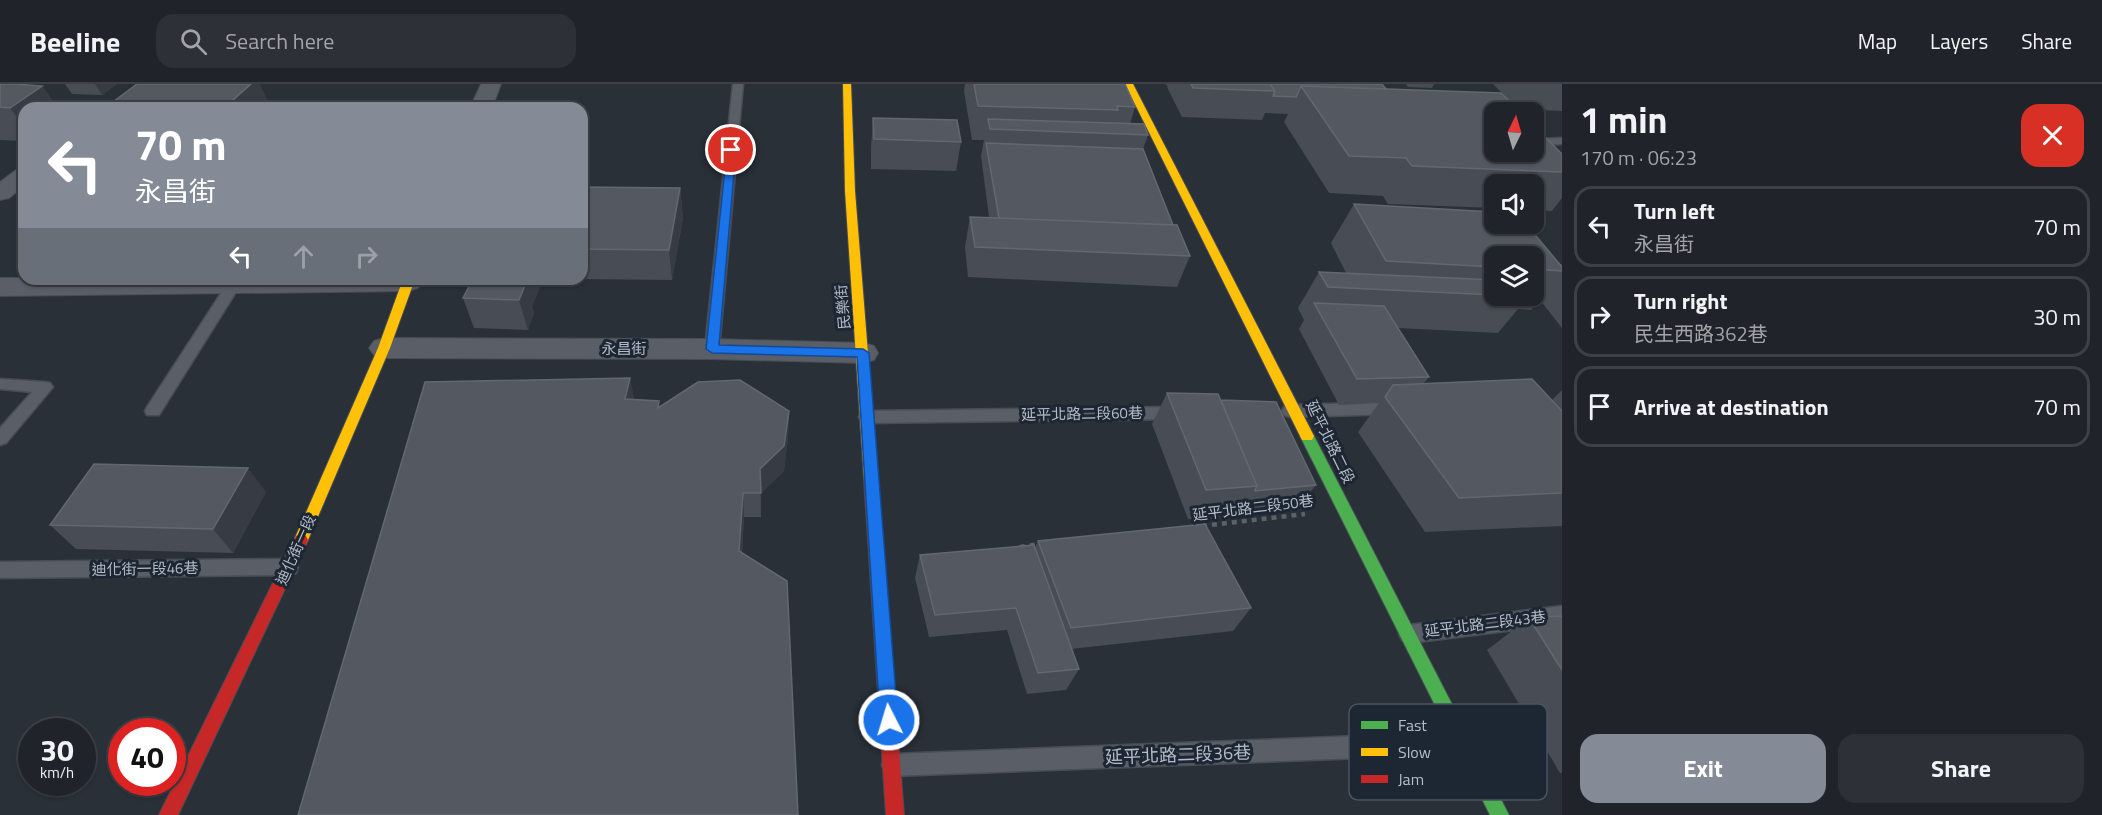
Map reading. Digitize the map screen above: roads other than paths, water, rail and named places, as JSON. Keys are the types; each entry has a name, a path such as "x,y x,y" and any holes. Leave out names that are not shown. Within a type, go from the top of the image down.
{"street":[{"path":"484,102 491,84"},
{"name":"民樂街","path":"847,84 850,191 895,815"},
{"name":"延平北路二段","path":"1129,84 1444,704"},
{"path":"0,193 18,180"},
{"path":"0,287 156,285"},
{"name":"迪化街一段","path":"168,815 289,567 384,348 408,285"},
{"name":"永昌街","path":"384,348 712,349 863,353"},
{"name":"延平北路二段","path":"1492,800 1500,815"}],"lane":[{"path":"712,349 738,84"},
{"path":"1556,155 1543,142 1562,141"},
{"path":"153,411 233,285"},
{"path":"0,384 45,387 0,439"},
{"path":"1273,412 1409,407"},
{"name":"延平北路二段60巷","path":"867,417 1190,413"},
{"name":"迪化街一段46巷","path":"0,570 289,567"},
{"name":"延平北路二段43巷","path":"1409,634 1562,615"},
{"name":"延平北路二段36巷","path":"893,765 1349,747"}]}
